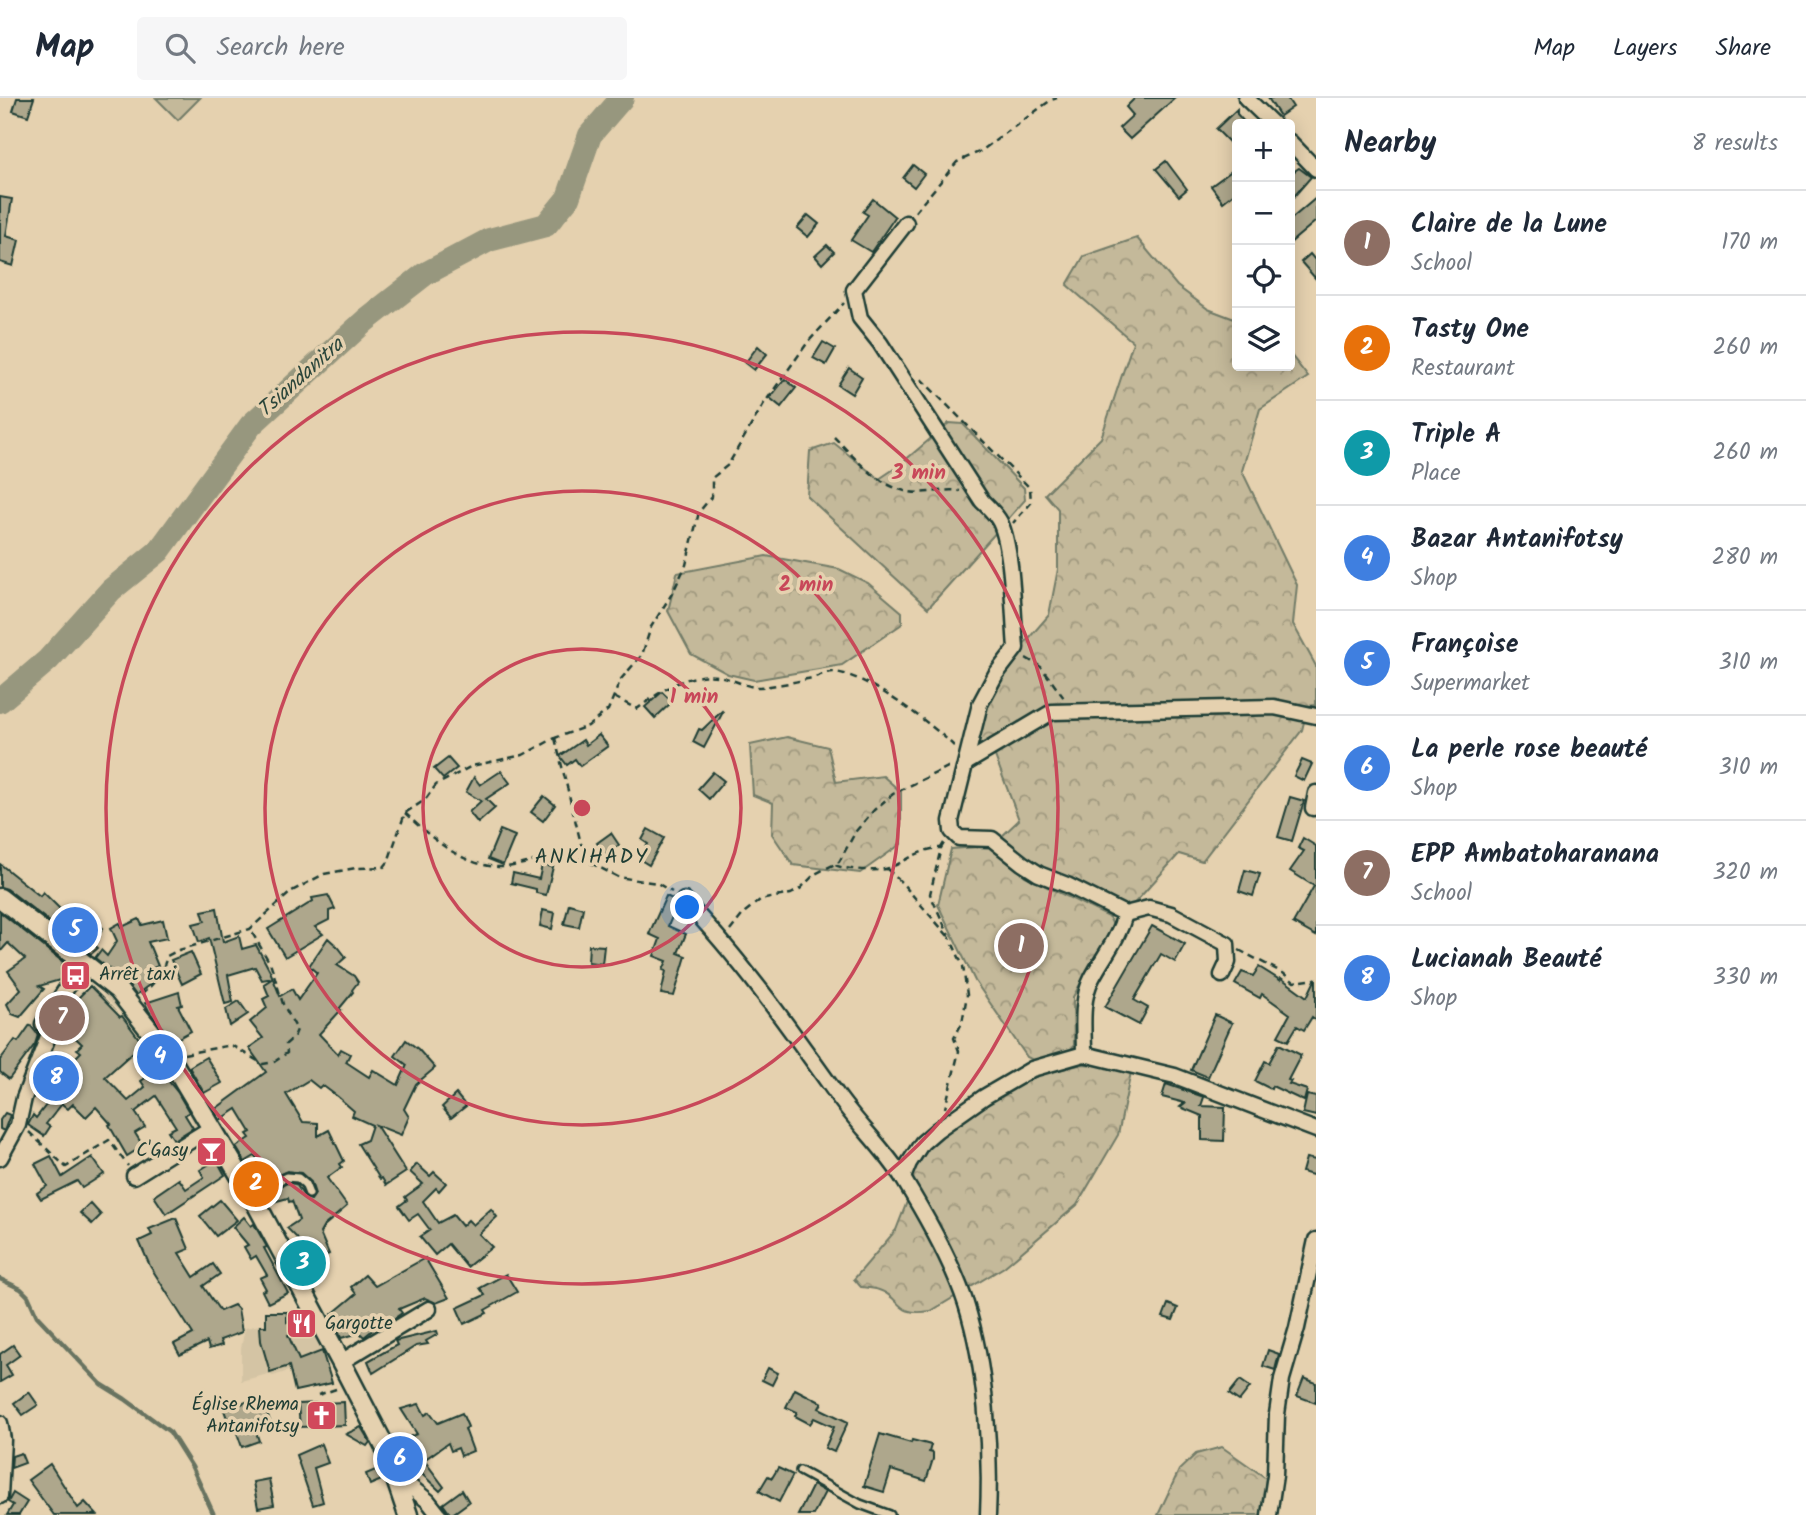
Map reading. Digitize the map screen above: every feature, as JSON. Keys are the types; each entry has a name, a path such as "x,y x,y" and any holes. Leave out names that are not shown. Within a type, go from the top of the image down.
{"street":[{"path":"1246,98 1268,119"},
{"path":"1295,147 1316,169"},
{"path":"906,223 854,290 860,318 880,343 982,500 998,519 1004,534 1016,648 996,674 980,704 951,821 952,831 959,838 992,839 1039,874 1125,914 1149,908 1171,914 1227,944 1228,962 1222,975"},
{"path":"966,763 1052,712 1274,707 1316,716"},
{"path":"0,898 118,990 171,1062 251,1194 353,1384 385,1447 408,1515"},
{"path":"684,900 756,986 842,1102 903,1178 951,1267 966,1304 982,1391 988,1454 988,1515"},
{"path":"1084,1054 1084,999 1091,979 1119,934 1125,914"},
{"path":"4,1151 18,1125 24,1098 49,1034 43,1024 68,985 74,958"},
{"path":"903,1178 922,1143 937,1129 1032,1069 1084,1054 1175,1076 1316,1130"},
{"path":"134,1176 211,1128"},
{"path":"1269,1515 1275,1475 1282,1379 1297,1328 1316,1240"},
{"path":"341,1362 429,1309"},
{"path":"0,1423 3,1440 0,1496"},
{"path":"396,1475 428,1501 439,1515"}],"lane":[{"path":"251,1194 286,1177 298,1178 305,1184 309,1195"},
{"path":"800,1471 860,1504 890,1515"}],"path":[{"path":"906,223 957,162 981,151 1057,98"},
{"path":"130,1004 153,985 162,973 167,956 250,929 292,891 324,874 356,868 384,867 405,813 425,800 436,786 472,766 523,755 555,737 588,726 608,710 621,679 642,655 651,627 673,592 685,565 699,512 712,496 712,478 728,466 752,421 808,341 821,330 854,290"},
{"path":"915,374 1030,488 1031,503 1004,534"},
{"path":"834,437 864,467 886,483 905,491 922,492 945,488 964,491 982,500"},
{"path":"1016,648 1041,667 1058,693 1080,711"},
{"path":"613,697 637,709 663,689 701,674 755,687 832,672 852,677 878,690 934,726 955,747 966,763 949,766 893,794 874,810 856,831 839,862 815,874 791,894 760,900 721,942"},
{"path":"555,737 585,860"},
{"path":"405,813 433,840 470,860 497,867 563,857 585,860 618,877 657,883 684,900"},
{"path":"937,1129 944,1112 959,1051 954,1038 962,1023 967,995 963,966 930,894 941,848 952,831"},
{"path":"833,865 850,870 887,869 931,848 941,848"},
{"path":"887,869 951,940"},
{"path":"171,1062 190,1052 231,1045 263,1064 274,1062 287,1053 286,1044 297,1030 283,1004 271,965 250,929"},
{"path":"1227,944 1294,982 1316,979"},
{"path":"18,1125 66,1167 109,1140 134,1176"},
{"path":"318,1395 353,1384"}],"shaded area":[{"path":"110,986 117,991 208,1127 197,1133 190,1117 190,1109 127,1019 103,996"},
{"path":"305,1316 326,1359 273,1376 268,1374 241,1381 241,1348 245,1328"}],"green space":[{"path":"156,98 200,98 178,120"},
{"path":"1137,238 1177,286 1208,309 1232,318 1232,371 1295,371 1295,360 1308,377 1260,409 1242,471 1297,585 1293,624 1316,666 1316,705 1308,706 1302,730 1202,861 1179,854 1131,907 1094,894 1073,879 1045,872 999,839 1019,820 992,748 968,758 979,720 1009,661 1049,615 1058,569 1058,509 1045,494 1101,438 1133,342 1067,285 1084,256"},
{"path":"949,423 963,424 1024,488 1025,500 928,608 807,496 810,451 834,443 879,479"},
{"path":"766,556 839,569 868,583 902,612 902,624 842,665 754,680 728,674 691,654 668,611 677,573"},
{"path":"787,737 828,747 836,782 883,776 901,792 901,844 860,873 793,865 772,834 773,803 753,795 750,745"},
{"path":"991,846 1025,876 1109,917 1113,925 1073,997 1074,1045 1069,1052 1039,1063 1027,1057 975,981 938,905 951,849"},
{"path":"1083,1064 1131,1072 1118,1135 1077,1205 1004,1267 931,1311 905,1309 887,1293 861,1287 854,1279 896,1230 908,1199 910,1164 929,1140 1034,1076"},
{"path":"1222,1447 1266,1478 1262,1515 1158,1515 1179,1470 1196,1454"}],"building":[{"path":"17,98 34,98 28,116 13,111"},
{"path":"1135,98 1175,98 1130,139 1119,128 1133,115 1126,107"},
{"path":"1268,98 1287,98 1293,107 1280,116"},
{"path":"1237,109 1242,119 1232,119 1230,143 1216,129"},
{"path":"1166,161 1187,189 1179,196 1156,169"},
{"path":"913,165 924,174 914,187 903,178"},
{"path":"1299,168 1311,177 1295,195 1295,182 1295,171"},
{"path":"1232,171 1232,195 1223,202 1211,186"},
{"path":"0,197 12,199 6,236 19,240 13,266 0,262"},
{"path":"1316,198 1316,221 1295,239 1295,216"},
{"path":"873,199 895,217 871,252 851,240 868,215 863,212"},
{"path":"808,215 819,224 808,237 797,228"},
{"path":"827,245 834,252 822,264 815,256"},
{"path":"1310,254 1316,261 1316,279 1301,262"},
{"path":"823,342 835,349 826,365 813,358"},
{"path":"758,346 767,354 754,370 745,363"},
{"path":"849,368 862,377 852,394 838,385"},
{"path":"785,379 796,388 781,407 770,398"},
{"path":"662,692 672,702 655,718 645,707"},
{"path":"722,711 704,748 693,742 699,729 702,730"},
{"path":"599,735 608,746 580,766 575,759 567,765 560,756 583,740 586,745"},
{"path":"448,758 457,768 443,779 434,769"},
{"path":"1302,760 1312,764 1304,781 1294,776"},
{"path":"501,771 510,783 486,799 495,808 478,823 469,812 481,801 466,792 474,777 480,785"},
{"path":"713,772 724,781 709,799 698,789"},
{"path":"544,796 555,805 543,821 531,812"},
{"path":"1290,797 1304,801 1292,841 1278,837"},
{"path":"648,829 664,838 649,865 639,859 648,844 642,840"},
{"path":"500,830 515,836 503,865 488,859"},
{"path":"611,833 619,845 605,855 597,843"},
{"path":"1303,838 1316,846 1316,936 1293,923 1314,886 1290,871 1304,851 1298,848"},
{"path":"0,864 40,896 43,892 74,923 84,911 103,928 91,942 98,948 91,954 7,889 0,887"},
{"path":"542,865 553,867 546,895 536,893 536,889 511,883 513,873 539,879"},
{"path":"1245,870 1260,874 1253,896 1239,891"},
{"path":"328,895 335,909 329,911 329,920 315,927 323,934 285,957 268,929 313,901 312,898"},
{"path":"666,896 675,900 677,906 668,926 686,934 678,953 686,956 674,996 661,994 666,971 663,970 667,961 654,956 660,939 649,934"},
{"path":"569,904 583,908 579,927 564,924"},
{"path":"217,908 223,942 239,936 242,949 256,945 273,978 262,980 255,967 228,975 233,1002 225,1004 209,938 199,942 193,924 205,921 202,911"},
{"path":"543,910 555,913 552,929 540,926"},
{"path":"0,912 63,962 60,980 39,986 44,989 20,1017 12,1014 7,1004 21,989 8,971 25,959 8,943 0,952"},
{"path":"139,919 142,925 163,920 167,938 148,942 158,966 144,972 153,982 136,995 125,981 95,958 101,950 107,956 117,941 111,928 120,923 122,927"},
{"path":"1152,926 1185,944 1175,962 1161,954 1134,1000 1148,1008 1139,1025 1105,1007"},
{"path":"328,938 346,957 337,965 354,976 358,982 339,1009 341,1010 319,1034 338,1054 341,1049 350,1054 346,1062 369,1077 373,1070 398,1085 407,1065 395,1056 406,1040 435,1068 416,1084 404,1109 409,1117 401,1135 376,1125 406,1172 386,1185 358,1144 367,1140 372,1125 352,1116 354,1111 338,1097 322,1085 319,1088 309,1080 286,1094 303,1122 318,1123 318,1136 329,1130 344,1161 340,1164 342,1167 327,1178 347,1206 324,1226 320,1233 329,1254 310,1264 314,1270 307,1274 296,1254 302,1251 297,1238 287,1228 299,1220 292,1201 289,1202 288,1198 269,1203 264,1195 287,1183 296,1184 305,1198 311,1200 315,1194 311,1182 301,1173 287,1171 258,1184 252,1174 262,1166 255,1156 245,1162 236,1147 250,1138 247,1134 251,1132 237,1109 220,1120 214,1110 266,1072 249,1048 263,1038 250,1022 267,1008 263,999 269,996 264,984 273,978 280,996 292,989 298,1000 317,973 309,966"},
{"path":"589,945 604,946 602,964 588,962"},
{"path":"191,952 201,974 182,984 171,960"},
{"path":"1259,967 1280,980 1281,978 1307,997 1316,978 1316,1020 1312,1017 1304,1030 1297,1026 1288,1041 1278,1036 1290,1014 1262,994 1260,998 1235,984 1242,972 1253,976"},
{"path":"90,986 122,1016 146,1048 143,1049 178,1093 189,1112 185,1115 193,1128 174,1140 168,1131 176,1127 156,1096 135,1112 145,1127 135,1133 143,1146 127,1156 109,1125 111,1124 96,1107 86,1117 73,1104 68,1109 62,1104 46,1124 50,1127 44,1136 28,1125 33,1115 36,1118 59,1088 44,1078 55,1061 66,1067 81,1052 77,1049 82,1044 64,1027 58,1031 54,1024 67,1005 70,1006","holes":["132,1053 151,1074 141,1081 145,1087 128,1101 105,1077"]},
{"path":"179,992 182,1005 178,1006 191,1031 173,1041 145,1003"},
{"path":"239,1001 248,1014 230,1026 226,1009"},
{"path":"1215,1015 1232,1023 1208,1077 1191,1070"},
{"path":"30,1025 38,1035 35,1044 9,1079 0,1072 0,1060"},
{"path":"1279,1044 1301,1055 1288,1080 1291,1081 1289,1084 1307,1090 1304,1101 1255,1081 1265,1061 1269,1063"},
{"path":"206,1057 222,1083 204,1093 189,1067"},
{"path":"1166,1084 1204,1097 1201,1106 1225,1107 1224,1141 1202,1140 1202,1116 1180,1107 1185,1103 1162,1097"},
{"path":"456,1094 466,1106 451,1118 442,1107"},
{"path":"1307,1095 1316,1097 1316,1116 1303,1113"},
{"path":"5,1113 10,1115 4,1131 0,1129 0,1120"},
{"path":"207,1142 225,1175 166,1214 154,1196 179,1179 186,1189 204,1177 200,1170 211,1163 201,1146"},
{"path":"51,1156 62,1177 92,1157 104,1174 82,1188 77,1181 41,1199 37,1193 47,1186 35,1164"},
{"path":"1306,1158 1316,1160 1316,1176 1302,1172"},
{"path":"417,1164 430,1176 434,1172 446,1183 439,1191 436,1188 423,1201 438,1223 453,1215 462,1226 468,1220 473,1225 491,1209 497,1217 479,1234 492,1247 467,1267 448,1244 435,1255 420,1237 430,1230 418,1214 409,1220 399,1206 407,1200 405,1197 423,1184 410,1172"},
{"path":"220,1200 237,1220 216,1236 200,1216"},
{"path":"90,1203 101,1215 92,1224 80,1213"},
{"path":"244,1217 251,1226 254,1224 288,1293 268,1303 262,1291 266,1289 260,1278 267,1275 256,1256 251,1259 244,1247 248,1245 233,1227"},
{"path":"176,1218 189,1249 179,1253 194,1277 213,1264 220,1274 203,1286 220,1311 234,1305 238,1309 242,1332 220,1340 222,1345 209,1349 207,1342 180,1355 174,1344 193,1334 150,1266 139,1241 152,1235 149,1229"},
{"path":"425,1258 449,1298 436,1303 425,1298 399,1309 402,1313 386,1324 384,1321 364,1337 360,1333 341,1338 332,1314 356,1294 351,1287 365,1275 375,1286"},
{"path":"506,1274 517,1292 485,1310 487,1313 464,1324 457,1308 485,1295 480,1288"},
{"path":"1168,1304 1178,1308 1173,1320 1163,1317"},
{"path":"266,1312 287,1312 287,1322 304,1316 310,1328 288,1335 299,1360 322,1351 332,1383 295,1391 289,1366 270,1372 261,1341 260,1326 266,1326"},
{"path":"437,1331 438,1334 426,1341 428,1344 416,1346 373,1373 368,1361 397,1345 395,1341"},
{"path":"13,1345 20,1355 6,1365 12,1375 0,1382 0,1354"},
{"path":"1268,1350 1279,1354 1275,1370 1263,1366"},
{"path":"768,1368 778,1373 772,1385 762,1380"},
{"path":"1304,1378 1316,1383 1316,1403 1297,1396"},
{"path":"1240,1380 1250,1387 1239,1401 1229,1394"},
{"path":"795,1389 822,1403 819,1408 848,1422 834,1452 825,1448 834,1427 814,1418 810,1424 795,1416 797,1412 786,1407"},
{"path":"29,1392 38,1405 23,1415 14,1403"},
{"path":"249,1401 252,1409 264,1404 271,1424 255,1429 259,1441 242,1447 232,1419 228,1421 224,1410"},
{"name":"Église Rhema Antanifotsy","path":"344,1402 345,1425 300,1427 298,1404"},
{"path":"419,1404 425,1415 430,1412 438,1423 462,1413 468,1427 465,1429 473,1451 461,1456 458,1448 451,1451 448,1443 424,1460 444,1487 440,1491 408,1461 402,1463 395,1442 417,1434 401,1409"},
{"path":"361,1427 370,1442 367,1446 346,1434"},
{"path":"880,1434 911,1443 912,1440 931,1445 929,1452 933,1453 933,1459 926,1481 891,1470 884,1492 864,1486"},
{"path":"321,1444 328,1463 314,1468 323,1502 313,1505 296,1455"},
{"path":"21,1453 25,1463 11,1468 12,1456"},
{"path":"50,1464 78,1508 85,1502 97,1515 54,1515 28,1480"},
{"path":"380,1468 384,1479 370,1485 366,1474"},
{"path":"778,1468 793,1475 779,1502 759,1491 768,1476 772,1478"},
{"path":"269,1479 274,1505 258,1508 253,1482"},
{"path":"813,1485 825,1492 813,1515 798,1515"},
{"path":"462,1490 469,1502 451,1515 443,1504"},
{"path":"13,1493 27,1502 19,1515 7,1515 13,1505 8,1502"}],"waterway":[{"name":"Tsiandanitra","path":"0,701 48,660 111,590 159,551 251,425 366,320 425,274 489,240 546,225 568,198 590,135 622,98"},
{"path":"0,1279 21,1289 28,1296 37,1316 101,1384 170,1432 192,1467 214,1515"}],"place":[{"name":"Françoise","path":"75,930"},
{"name":"Claire de la Lune","path":"1021,946"},
{"name":"Arrêt taxi","path":"76,975"},
{"name":"EPP Ambatoharanana","path":"62,1018"},
{"name":"Bazar Antanifotsy","path":"160,1057"},
{"name":"Lucianah Beauté","path":"56,1078"},
{"name":"C'Gasy","path":"211,1151"},
{"name":"Tasty One","path":"256,1184"},
{"name":"Triple A","path":"303,1263"},
{"name":"Gargotte","path":"302,1324"},
{"name":"Église Rhema Antanifotsy","path":"322,1416"},
{"name":"La perle rose beauté","path":"400,1459"}],"district":[{"name":"ANKIHADY","path":"592,857"}]}
